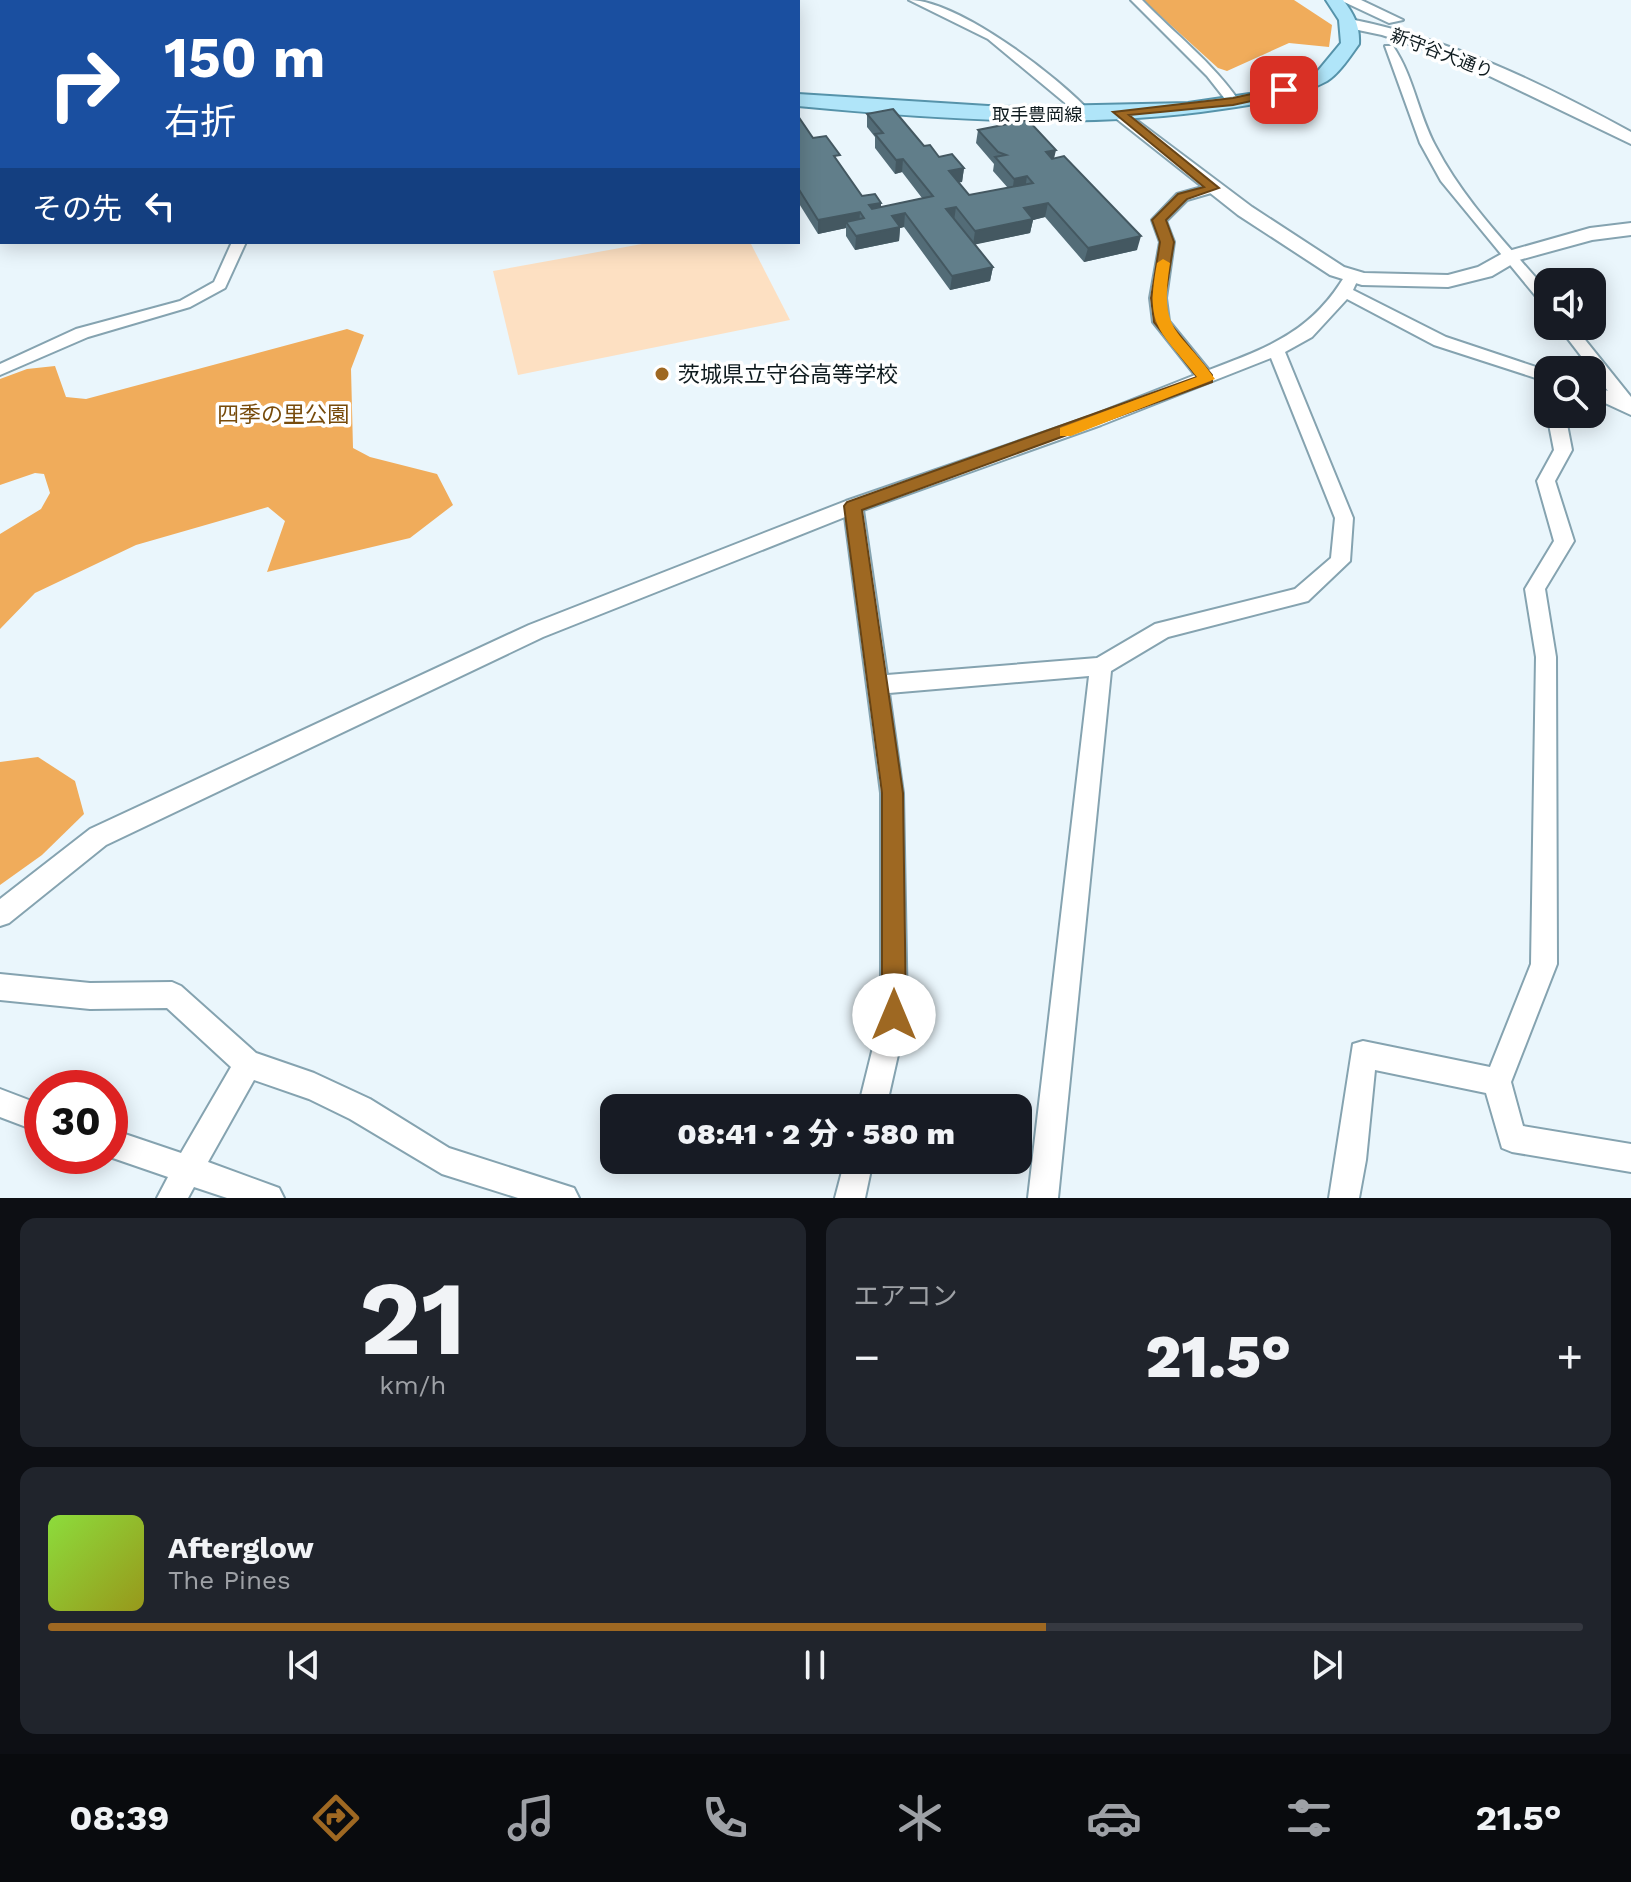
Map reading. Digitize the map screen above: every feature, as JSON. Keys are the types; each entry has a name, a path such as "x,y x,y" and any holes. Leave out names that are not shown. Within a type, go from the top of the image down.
{"main road":[{"path":"1334,0 1350,24"},
{"name":"取手豊岡線","path":"800,100 950,114 1086,114 1233,101 1304,84 1339,65 1349,49 1350,24"}],"street":[{"path":"914,0 992,37 1086,114"},
{"path":"1136,0 1166,33 1205,65 1233,101"},
{"path":"1348,0 1443,40"},
{"name":"新守谷大通り","path":"1350,24 1392,25 1443,40 1631,126"},
{"name":"新守谷大通り","path":"1350,24 1390,31 1427,44 1631,139"},
{"path":"1389,48 1399,64 1427,143 1448,181 1534,284"},
{"path":"1119,112 1213,188 1348,284 1440,341 1534,372"},
{"path":"1207,379 1161,322 1158,298 1167,242 1159,220 1182,197 1213,188"},
{"path":"0,914 98,837 536,631 853,506 1207,379 1276,350 1306,333 1348,284 1448,281 1485,272 1512,256 1590,234 1631,229"},
{"path":"0,370 82,333 185,304 220,285 238,244"},
{"path":"1577,340 1630,406"},
{"path":"877,685 1101,666 1162,630 1301,595 1340,561 1344,518 1276,350"},
{"path":"1606,397 1630,406"},
{"path":"1559,428 1563,450 1546,481 1564,541 1535,589 1546,657 1544,964 1497,1082 1512,1138 1631,1158"},
{"path":"853,506 892,793 894,1015 875,1094"},
{"path":"1043,1198 1101,666"},
{"path":"0,987 90,996 172,995 248,1064 314,1087 360,1109 442,1160 564,1198"},
{"path":"1344,1198 1352,1160 1363,1054 1497,1082"},
{"path":"172,1198 248,1064"},
{"path":"0,1103 24,1112"},
{"path":"128,1150 269,1198"},
{"path":"850,1198 856,1174"}],"shaded area":[{"path":"642,244 751,244 790,320 518,375 493,271"}],"green space":[{"path":"1143,0 1294,0 1332,25 1329,47 1289,43 1227,71 1218,68"},
{"name":"四季の里公園","path":"347,329 364,335 351,369 353,448 370,457 437,474 453,505 410,538 267,572 285,521 268,507 136,545 35,593 0,629 0,534 41,509 50,493 44,474 35,473 0,485 0,379 27,369 55,366 66,397 86,399"},
{"path":"38,757 75,781 84,814 42,855 0,885 0,762"}],"building":[{"path":"893,109 924,146 930,145 939,157 952,154 964,168 949,171 969,195 1033,183 1027,176 1014,179 995,157 1006,155 998,152 978,130 1028,120 1056,150 1046,152 1052,159 1064,156 1141,236 1088,248 1048,203 1024,208 1033,219 975,231 956,207 946,209 993,267 952,276 905,213 892,216 900,227 856,236 846,222 864,218 860,212 818,220 800,191 800,119 813,138 826,136 840,155 834,156 862,196 875,194 881,203 869,205 872,209 933,196 903,159 896,160 875,134 883,133 867,114"}],"slow traffic":[{"path":"1066,432 1207,379 1161,322 1158,298 1163,263"}],"place":[{"name":"茨城県立守谷高等学校","path":"662,374"}],"route":[{"path":"894,1015 892,793 853,506 1207,379 1161,322 1158,298 1167,242 1159,220 1182,197 1213,188 1119,112 1233,101 1284,90"}]}
